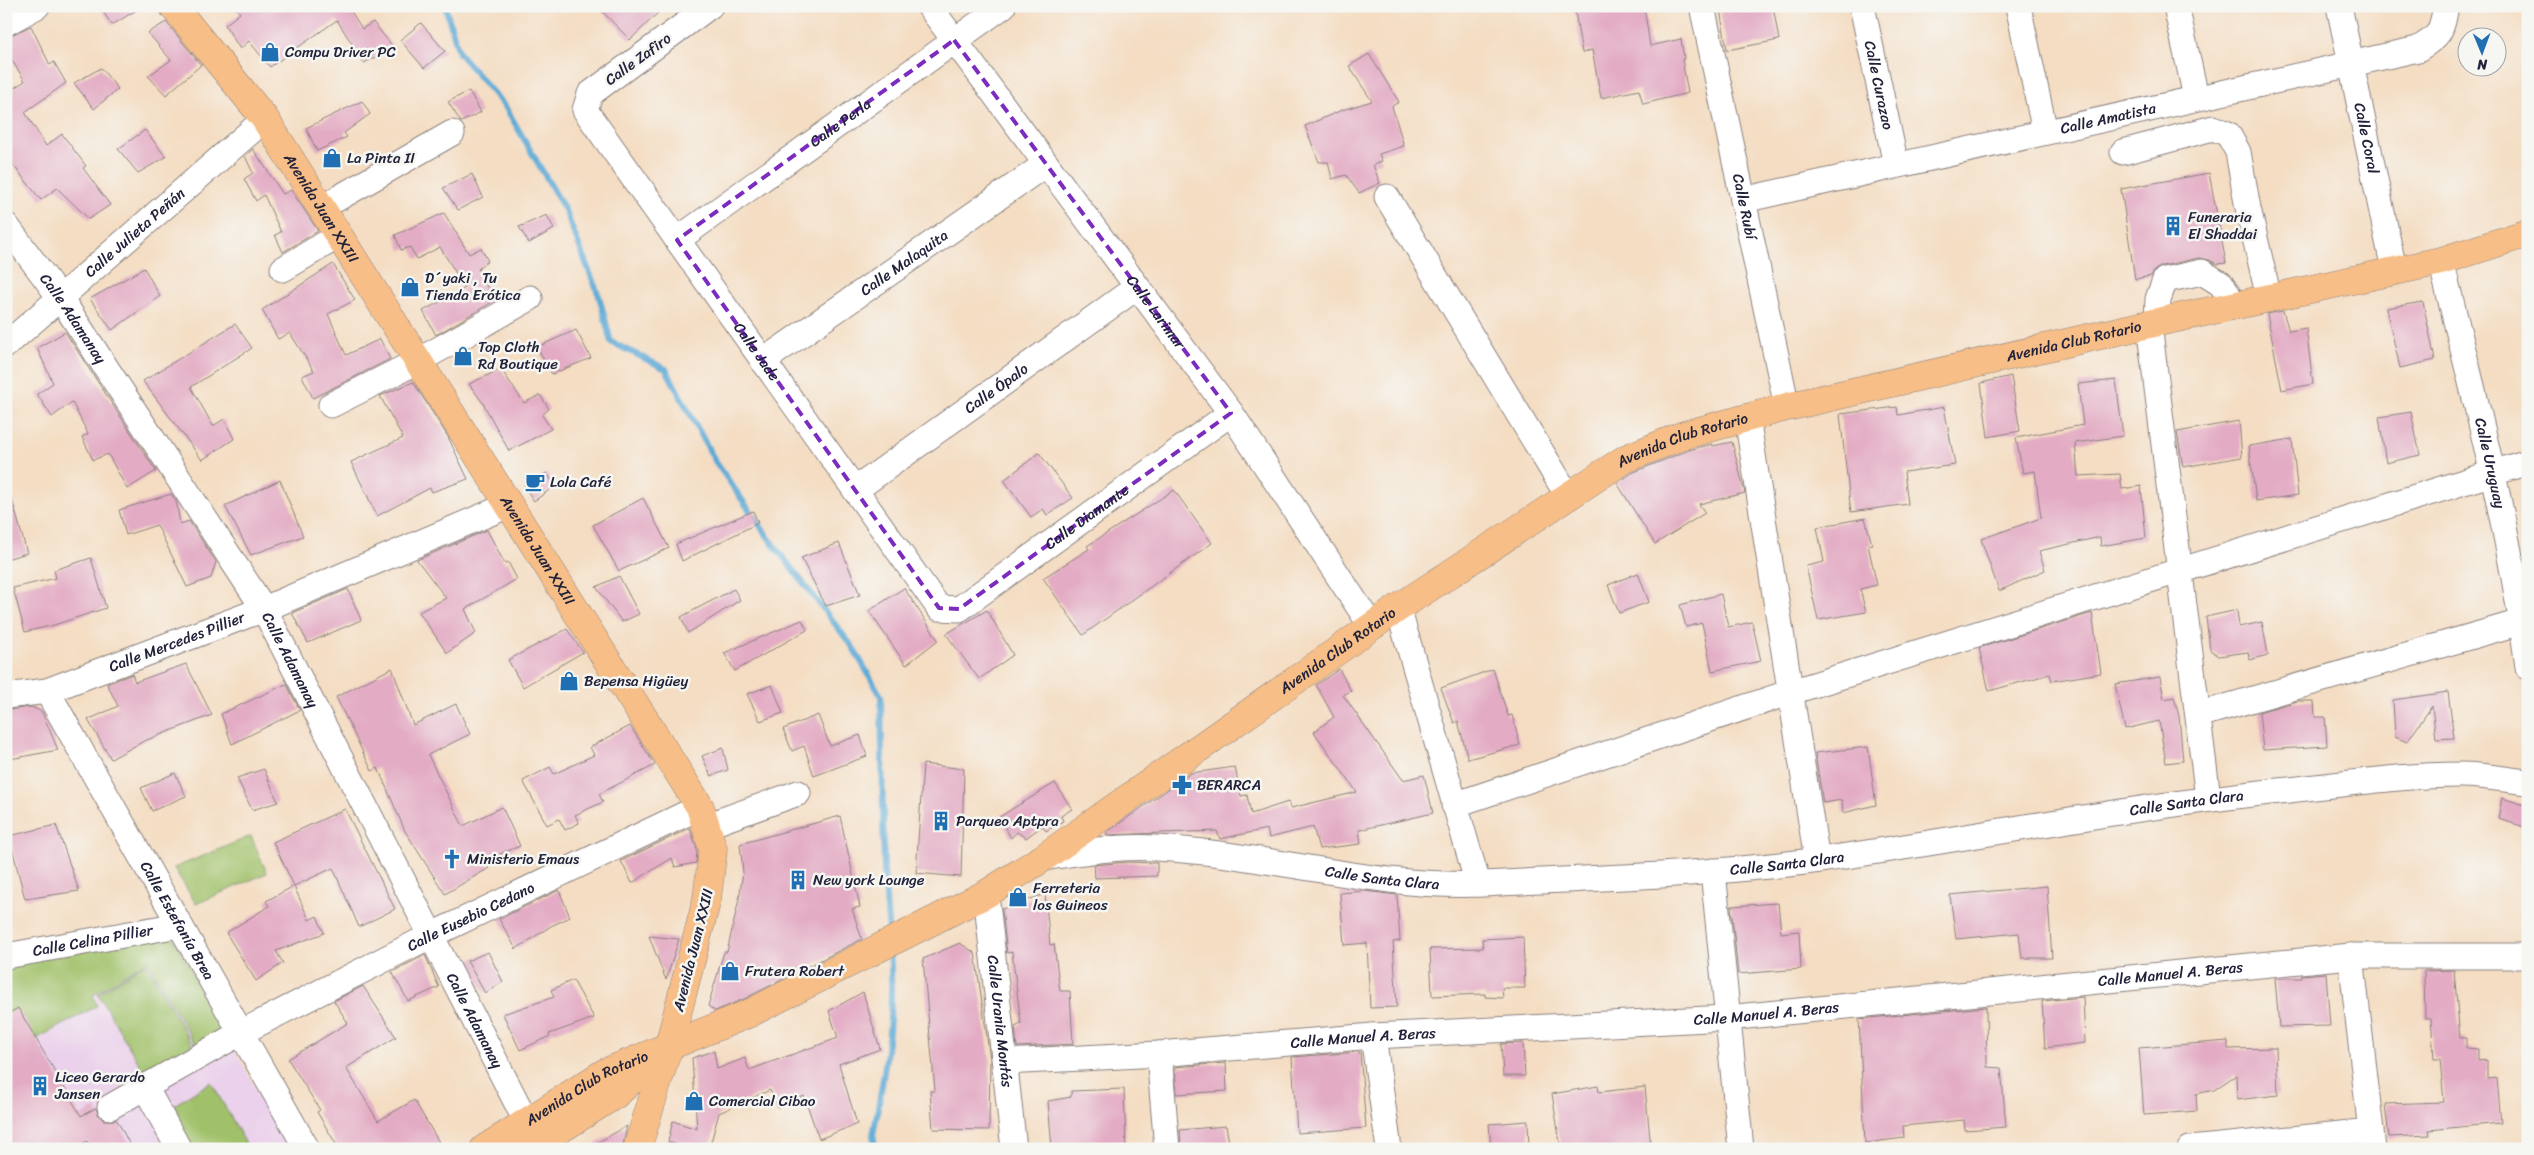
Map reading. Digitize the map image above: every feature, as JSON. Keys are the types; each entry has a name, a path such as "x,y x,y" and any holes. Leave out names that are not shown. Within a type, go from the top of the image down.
{"main road":[{"name":"Avenida Juan XXIII","path":"173,6 264,119 509,505 703,816 713,849 707,899 668,1049 637,1149"},
{"name":"Avenida Club Rotario","path":"484,1149 528,1136 615,1094 668,1049 750,1013 801,985 986,894 1043,858 1398,608 1625,458 1684,435 1786,407 2153,323 2441,261 2528,233"}],"street":[{"path":"6,23 37,6"},
{"name":"Calle Zafiro","path":"590,94 710,6"},
{"name":"Calle Larimar","path":"929,6 1231,413 1372,627"},
{"name":"Calle Perla","path":"677,240 1003,6"},
{"name":"Calle Rubí","path":"1702,6 1786,407"},
{"name":"Calle Curazao","path":"1862,6 1896,165"},
{"path":"2018,6 2045,132"},
{"path":"2176,6 2196,97"},
{"name":"Calle Coral","path":"2339,6 2394,270"},
{"name":"Calle Amatista","path":"1743,200 2196,97 2418,49 2436,38 2442,26 2446,6"},
{"name":"Calle Jade","path":"590,94 585,106 588,116 939,608"},
{"name":"Calle Julieta Peñán","path":"6,345 61,299 264,119"},
{"path":"2123,152 2213,128 2228,134 2238,152 2248,208 2269,298"},
{"path":"321,208 452,133"},
{"name":"Calle Malaquita","path":"763,361 1046,164"},
{"path":"1387,197 1568,496"},
{"name":"Calle Adamanay","path":"6,225 61,299 264,609 432,935 528,1136"},
{"path":"283,269 338,236"},
{"name":"Calle Uruguay","path":"2441,261 2493,473 2525,621 2528,667"},
{"path":"2208,798 2180,572 2153,323 2164,280 2202,272 2221,284 2235,305"},
{"name":"Calle Ópalo","path":"855,490 1137,286"},
{"path":"331,405 418,361 530,298"},
{"name":"Calle Diamante","path":"939,608 959,609 1231,413"},
{"path":"1747,417 1792,692 1817,860"},
{"path":"1454,805 1792,692 2528,462"},
{"name":"Calle Mercedes Pillier","path":"6,696 47,691 264,609 509,505"},
{"path":"1398,608 1478,884"},
{"path":"2198,715 2525,621"},
{"name":"Calle Estefanía Brea","path":"47,691 307,1149"},
{"name":"Calle Santa Clara","path":"1043,858 1106,848 1156,848 1232,855 1369,879 1417,884 1478,884 1713,870 1817,860 2208,798 2406,778 2464,774 2528,782"},
{"name":"Calle Eusebio Cedano","path":"110,1107 242,1032 432,935 703,816 798,793"},
{"path":"1713,870 1741,1149"},
{"name":"Calle Urania Montás","path":"986,894 1006,1062 1014,1149"},
{"name":"Calle Celina Pillier","path":"6,956 179,925"},
{"path":"2190,1149 2372,1140 2351,956"},
{"name":"Calle Manuel A. Beras","path":"1006,1062 1159,1054 1374,1036 1727,1018 2351,956 2528,956"},
{"path":"1374,1036 1389,1149"},
{"path":"1159,1054 1168,1149"},
{"path":"145,1087 179,1149"}],"highlighted area":[{"path":"954,40 1231,413 959,609 939,608 677,240"}],"shaded area":[{"path":"172,935 289,1149 6,1149 6,965"}],"green space":[{"path":"251,836 267,873 196,904 174,868"},
{"path":"172,935 225,1034 198,1050 147,961 93,995 97,1006 36,1039 6,1015 6,965"},
{"path":"146,963 195,1050 148,1079 98,994"},
{"path":"211,1082 249,1149 185,1149 163,1112"}],"building":[{"path":"99,6 143,6 112,25"},
{"path":"234,6 357,6 351,11 362,29 373,22 394,48 364,63 337,20 270,67 249,41 240,49 225,25 240,13"},
{"path":"597,6 665,6 630,40"},
{"path":"1574,6 1644,6 1650,46 1681,39 1684,59 1682,59 1688,93 1643,104 1639,90 1601,98 1592,50 1582,53"},
{"path":"1733,6 1773,6 1779,40 1727,50 1720,9"},
{"path":"166,22 201,65 166,95 148,76 171,60 148,33"},
{"path":"421,23 445,51 424,68 400,40"},
{"path":"31,26 50,65 54,62 66,83 25,112 46,146 62,134 86,166 83,168 110,205 89,219 57,188 41,200 6,156 6,93 25,81 6,51 6,37"},
{"path":"1369,54 1399,102 1392,106 1404,146 1379,154 1382,161 1373,165 1380,183 1359,193 1346,175 1332,179 1328,162 1319,162 1305,126 1342,110 1372,101 1349,66"},
{"path":"101,68 118,89 94,109 74,83"},
{"path":"469,91 481,112 461,122 448,102"},
{"path":"362,101 370,114 344,133 347,137 317,151 306,128"},
{"path":"145,130 166,157 138,173 118,149"},
{"path":"253,149 283,194 291,190 318,231 283,252 275,235 281,232 264,195 256,201 244,179 253,173 245,156"},
{"name":"Funeraria El Shaddai","path":"2209,173 2226,263 2217,264 2199,258 2162,266 2155,270 2151,276 2135,279 2121,189"},
{"path":"472,174 483,197 458,210 443,188"},
{"path":"444,213 469,254 481,248 488,261 478,269 494,301 436,335 423,311 465,288 440,247 417,259 410,247 401,250 395,235"},
{"path":"547,215 554,229 529,243 519,227"},
{"path":"333,264 355,300 328,314 346,355 380,339 390,359 313,398 302,376 314,371 290,333 278,339 262,310"},
{"path":"144,268 160,296 112,330 90,299"},
{"path":"2423,302 2435,360 2400,368 2386,308"},
{"path":"2283,311 2289,331 2306,328 2313,384 2282,390 2267,314"},
{"path":"235,324 252,348 191,387 213,426 224,419 234,439 202,460 143,381"},
{"path":"576,330 591,358 552,374 537,347"},
{"path":"65,332 156,471 127,489 108,454 93,460 82,437 88,434 72,402 52,417 37,394 53,383 37,348"},
{"path":"501,369 524,403 540,395 549,409 542,415 551,429 509,451 483,403 469,384"},
{"path":"2011,376 2020,431 1988,437 1981,383"},
{"path":"2116,380 2123,436 2075,443 2078,476 2120,474 2122,489 2141,486 2146,538 2101,546 2100,537 2039,551 2045,570 1999,591 1981,539 2041,518 2035,471 2023,473 2016,438 2083,425 2078,384"},
{"path":"413,382 448,437 468,479 432,492 430,488 377,516 351,462 403,438 380,396"},
{"path":"1897,407 1898,415 1944,407 1955,465 1904,472 1908,504 1851,512 1840,414"},
{"path":"2411,412 2420,455 2386,463 2379,417"},
{"path":"2239,421 2242,457 2183,467 2177,432"},
{"path":"2292,439 2298,495 2256,501 2249,446"},
{"path":"1732,442 1745,493 1699,504 1705,513 1655,544 1617,483 1632,473 1689,450 1712,444 1712,446"},
{"path":"1039,453 1073,498 1047,515 1043,509 1031,517 1004,480"},
{"path":"547,473 555,486 534,501 524,486"},
{"path":"280,480 303,536 251,555 225,506"},
{"path":"1174,490 1212,543 1083,635 1043,578 1089,549 1087,546"},
{"path":"171,494 176,501 180,524 189,521 216,562 211,578 187,587 157,525 126,535 119,510"},
{"path":"11,496 27,553 6,559 6,497"},
{"path":"643,498 669,548 619,571 593,525"},
{"path":"753,511 758,523 682,561 676,544"},
{"path":"1865,518 1872,544 1868,545 1877,585 1860,589 1866,612 1818,620 1806,566 1824,562 1817,527"},
{"path":"487,530 505,564 508,562 517,579 465,609 476,633 447,653 419,612 446,598 417,560"},
{"path":"839,543 860,595 826,606 801,558"},
{"path":"91,558 106,608 54,625 25,632 13,588 56,578 54,570"},
{"path":"1638,573 1649,602 1619,613 1608,585"},
{"path":"619,576 639,614 622,622 596,587"},
{"path":"904,588 938,640 906,665 869,611"},
{"path":"348,589 361,620 308,643 292,613"},
{"path":"734,589 740,600 688,633 681,617"},
{"path":"1721,594 1728,627 1752,622 1761,661 1712,671 1702,623 1686,627 1680,605"},
{"path":"987,610 1013,655 979,679 946,634"},
{"path":"2237,610 2239,627 2262,622 2268,655 2250,660 2248,652 2219,656 2210,650 2206,617"},
{"path":"2092,613 2101,673 2052,681 2050,674 1989,691 1979,648"},
{"path":"802,620 807,630 735,671 724,653"},
{"path":"567,629 583,652 523,687 508,660"},
{"path":"186,664 212,715 144,741 111,759 88,720 118,706 107,684 132,674 135,682"},
{"path":"392,668 413,725 456,704 470,734 428,755 463,826 502,807 520,846 485,860 489,868 445,894 405,831 378,768 372,771 336,697"},
{"path":"1339,669 1351,691 1343,695 1403,780 1424,775 1433,813 1359,830 1361,844 1319,849 1313,827 1269,838 1267,829 1220,839 1217,831 1107,835 1106,833 1191,773 1235,767 1241,796 1247,795 1251,814 1288,802 1291,808 1357,792 1314,732 1334,717 1316,685"},
{"path":"1493,669 1508,716 1512,715 1520,745 1468,759 1458,721 1454,723 1441,688"},
{"path":"2160,677 2164,699 2174,697 2179,716 2183,761 2166,763 2159,721 2125,729 2115,684"},
{"path":"286,684 300,710 232,744 221,714"},
{"path":"772,685 783,713 760,721 747,694"},
{"path":"2448,692 2454,738 2436,739 2432,706 2407,742 2395,737 2393,700"},
{"path":"2297,701 2314,701 2315,717 2325,717 2327,746 2263,750 2259,712"},
{"path":"32,707 42,712 58,750 10,759 6,743 6,710"},
{"path":"818,715 830,746 860,735 867,756 814,776 804,746 792,751 783,729"},
{"path":"630,726 655,765 599,794 603,802 575,815 579,823 565,830 559,819 547,825 523,781 550,767 554,774 594,755 590,747"},
{"path":"1868,747 1876,805 1843,813 1842,800 1823,803 1815,753"},
{"path":"723,748 728,770 711,776 702,756"},
{"name":"Parqueo Aptpra","path":"923,764 964,769 961,877 916,873"},
{"path":"264,769 278,802 252,810 237,778"},
{"path":"175,773 186,796 152,811 141,788"},
{"path":"1055,783 1072,809 1061,816 1063,821 1046,831 1042,826 1026,838 1017,832 1011,838 999,817"},
{"path":"2502,798 2528,806 2525,827 2498,819"},
{"path":"345,809 395,909 359,927 333,868 294,886 273,842"},
{"name":"New york Lounge","path":"840,816 860,907 852,909 862,939 744,999 715,1011 708,1006 724,952 727,952 739,899 743,872 740,844"},
{"path":"56,825 79,891 25,899 9,836"},
{"path":"690,828 697,850 696,863 675,867 672,858 632,883 621,861"},
{"path":"1127,862 1157,863 1157,876 1095,878 1094,865"},
{"path":"294,886 309,920 317,916 324,933 276,951 283,963 256,981 226,933 269,906 266,901"},
{"path":"2047,886 2052,958 2022,958 2019,933 1956,939 1950,895"},
{"path":"559,890 570,917 551,926 516,949 499,919"},
{"path":"1365,891 1397,895 1400,941 1393,942 1397,1007 1370,1008 1367,943 1344,945 1340,893"},
{"path":"1045,894 1050,945 1054,944 1060,991 1070,991 1073,1044 1017,1047 1015,1027 1021,1024 1012,952 1007,953 1002,909"},
{"path":"1778,903 1781,933 1799,931 1801,969 1738,974 1731,906"},
{"path":"649,936 679,939 666,980"},
{"path":"1523,937 1525,988 1502,988 1503,998 1485,997 1485,994 1432,996 1430,949 1483,948 1482,939"},
{"path":"960,943 975,953 990,1059 989,1130 933,1129 930,1091 935,1091 923,959"},
{"path":"488,952 503,982 485,993 467,961"},
{"path":"425,955 439,987 408,1001 392,972"},
{"path":"2454,970 2460,1038 2466,1038 2466,1048 2478,1049 2478,1061 2487,1060 2487,1079 2497,1078 2501,1123 2429,1130 2430,1135 2389,1137 2385,1104 2444,1102 2440,1059 2434,1059 2431,1018 2425,1018 2424,971"},
{"path":"2326,973 2330,1026 2279,1027 2275,978 2302,978 2302,975"},
{"path":"573,980 594,1018 549,1034 550,1036 520,1050 503,1014 554,997 551,990"},
{"path":"363,986 396,1037 346,1068 378,1121 414,1100 440,1144 431,1149 339,1149 317,1112 320,1110 288,1059 348,1023 334,1001"},
{"path":"863,992 880,1049 839,1064 857,1124 819,1139 804,1096 778,1108 770,1090 719,1113 709,1149 691,1149 668,1142 673,1121 697,1129 692,1058 714,1051 717,1069 745,1058 749,1070 838,1038 829,1011"},
{"path":"2083,997 2085,1043 2045,1048 2042,1001"},
{"path":"1986,1007 1987,1067 2001,1068 2006,1127 1965,1130 1964,1120 1903,1126 1904,1138 1865,1143 1859,1019"},
{"name":"Liceo Gerardo Jansen","path":"18,1008 81,1116 96,1108 103,1120 117,1120 132,1149 91,1149 87,1141 73,1149 6,1149 6,1015"},
{"path":"2228,1041 2228,1049 2276,1048 2278,1095 2237,1100 2236,1075 2214,1090 2196,1094 2197,1111 2144,1115 2139,1048"},
{"path":"1523,1043 1525,1076 1503,1076 1501,1044"},
{"path":"1360,1052 1366,1128 1297,1133 1292,1057"},
{"path":"1226,1063 1227,1091 1177,1094 1175,1067"},
{"path":"1598,1086 1599,1092 1645,1087 1651,1149 1561,1149 1552,1094"},
{"path":"1124,1089 1126,1149 1052,1149 1048,1101 1071,1097 1071,1091"},
{"path":"1528,1121 1529,1149 1491,1149 1489,1124"},
{"path":"627,1126 622,1149 586,1149"},
{"path":"1226,1126 1230,1148 1181,1149 1180,1130"}],"waterway":[{"path":"445,6 459,53 506,108 565,210 599,296 611,342 666,369 715,461 773,544 852,646 881,696 884,871 889,935"},
{"path":"876,1149 873,1135 885,1066 890,1019 890,950"}],"place":[{"name":"Compu Driver PC","path":"270,52"},
{"name":"La Pinta II","path":"332,158"},
{"name":"Funeraria El Shaddai","path":"2173,226"},
{"name":"D´yaki , Tu Tienda Erótica","path":"410,287"},
{"name":"Top Cloth Rd Boutique","path":"463,356"},
{"name":"Lola Café","path":"535,482"},
{"name":"Bepensa Higüey","path":"569,681"},
{"name":"BERARCA","path":"1182,785"},
{"name":"Parqueo Aptpra","path":"941,821"},
{"name":"Ministerio Emaus","path":"452,859"},
{"name":"New york Lounge","path":"798,880"},
{"name":"Ferreteria los Guineos","path":"1018,897"},
{"name":"Frutera Robert","path":"730,971"},
{"name":"Liceo Gerardo Jansen","path":"40,1086"},
{"name":"Comercial Cibao","path":"694,1101"}]}
